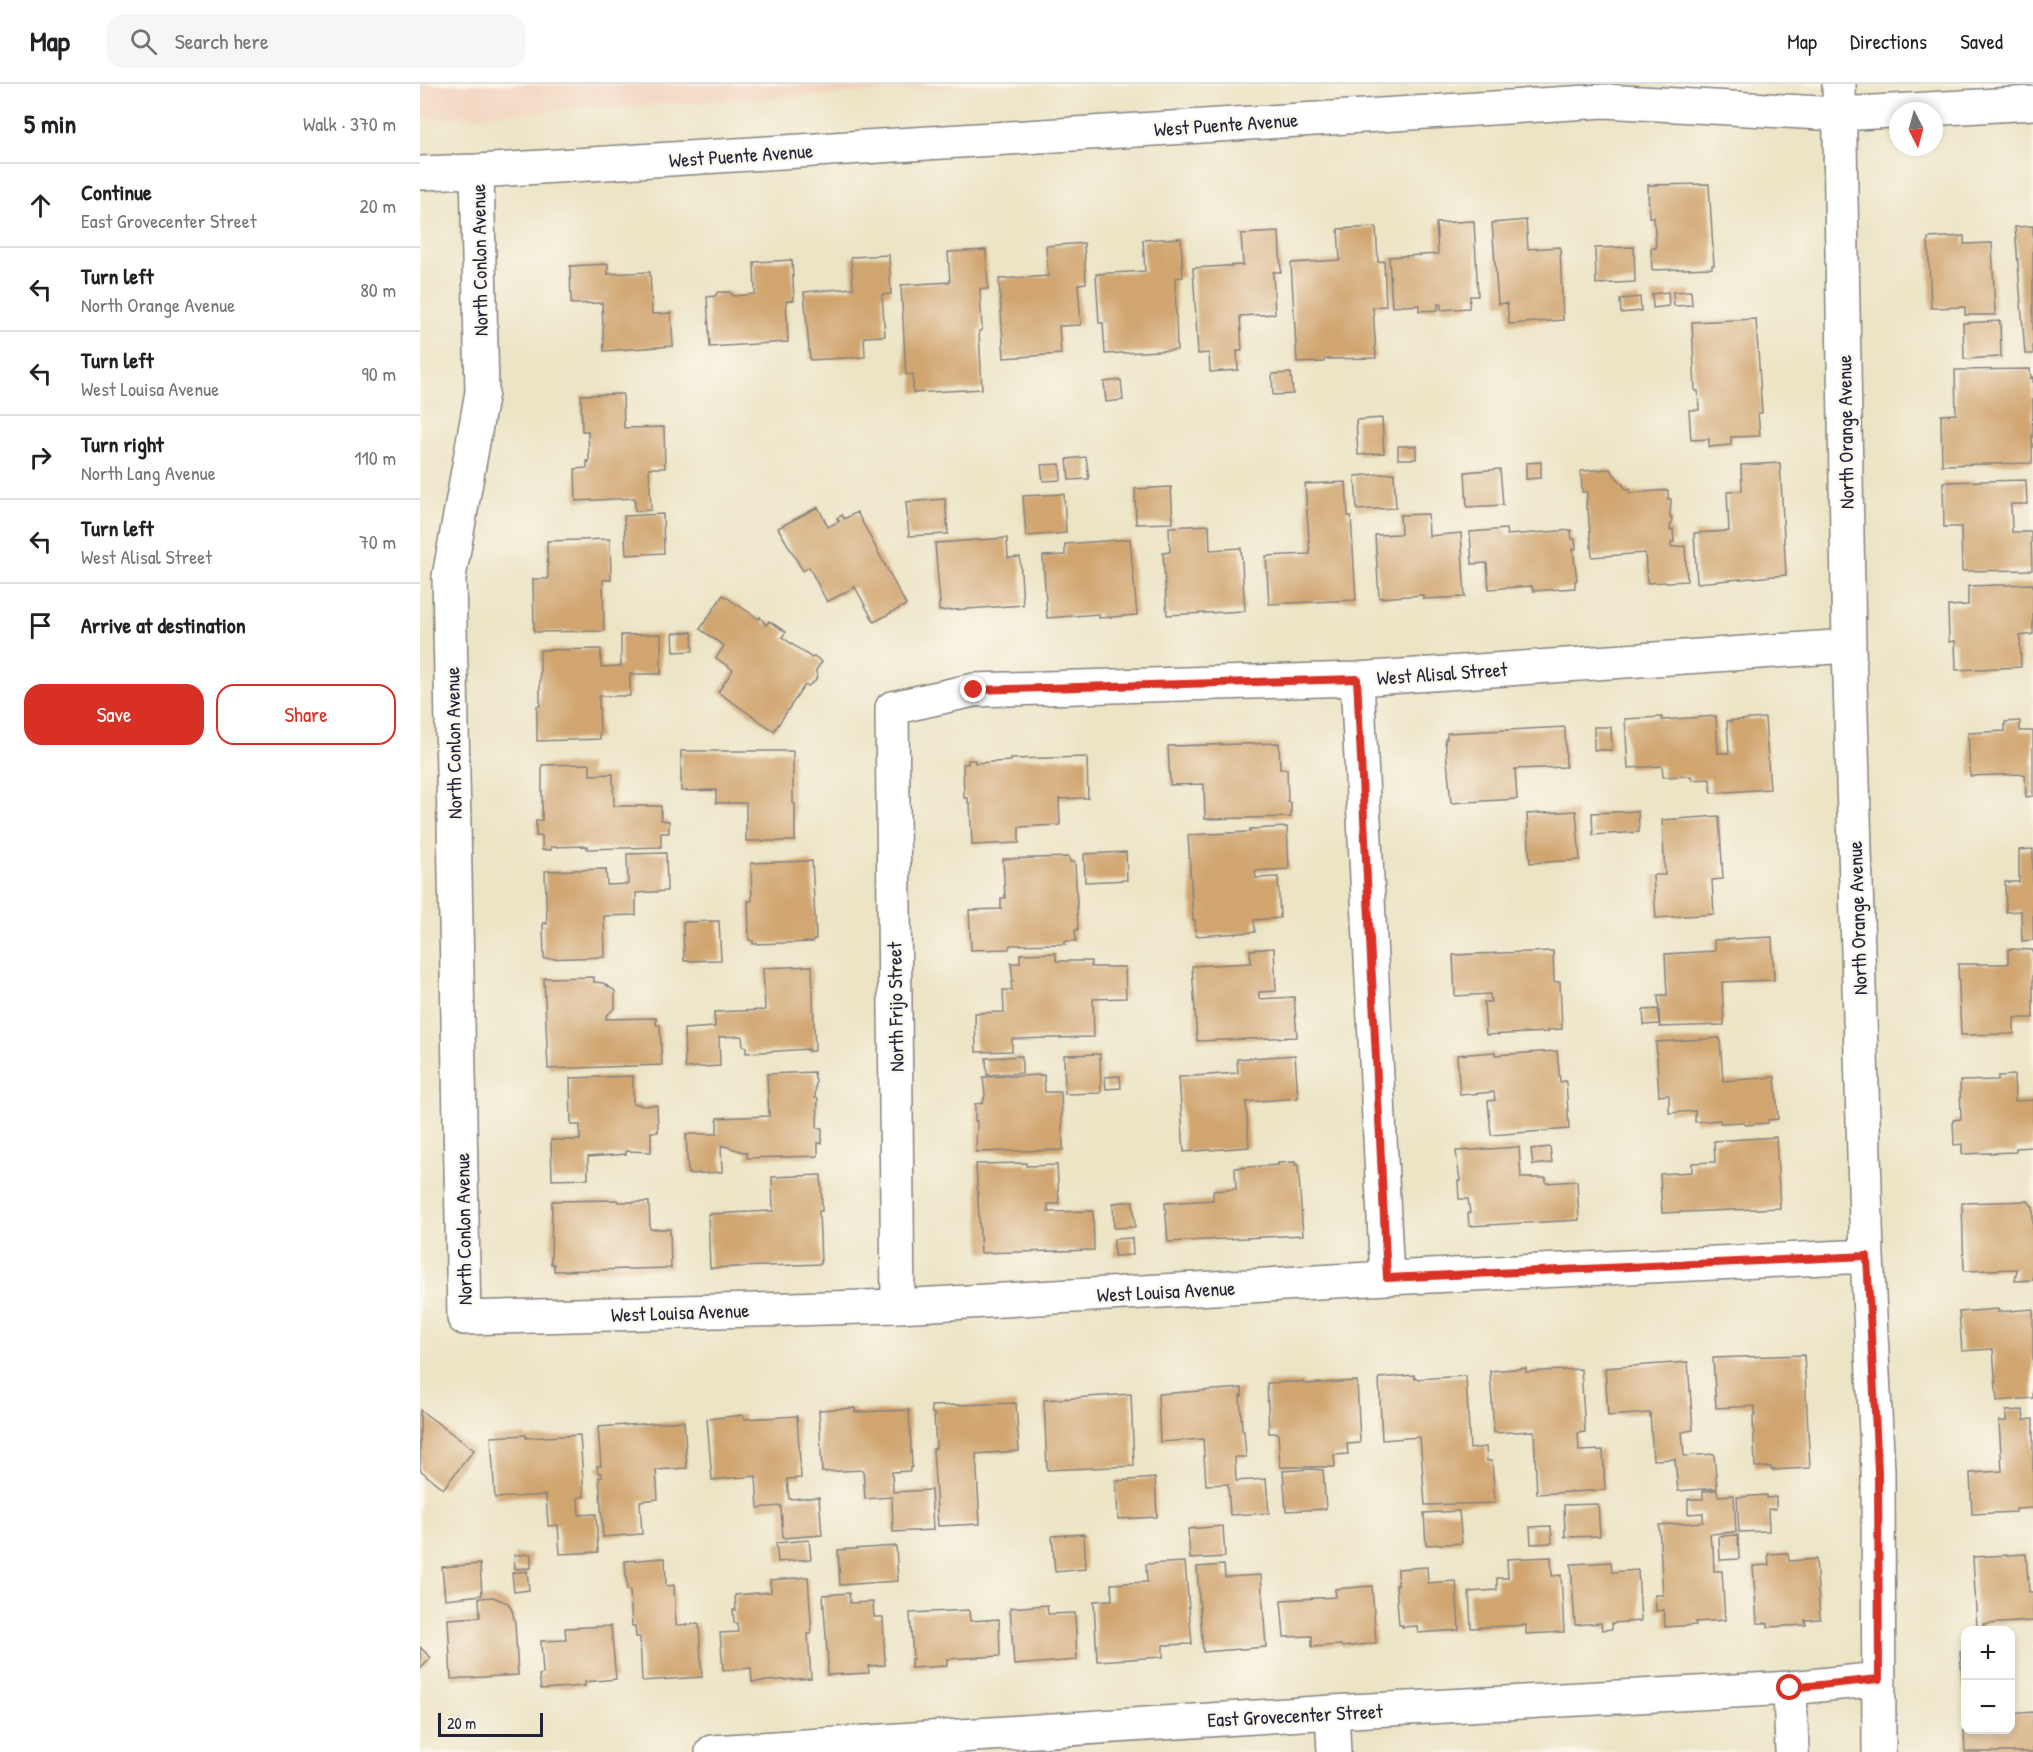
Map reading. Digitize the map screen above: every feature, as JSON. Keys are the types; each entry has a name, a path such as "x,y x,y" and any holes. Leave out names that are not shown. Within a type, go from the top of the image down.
{"street":[{"name":"West Puente Avenue","path":"420,173 1604,101 1839,99 2033,103"},
{"name":"North Orange Avenue","path":"1839,99 1849,646 1867,1256 1878,1471 1879,1752"},
{"name":"North Conlon Avenue","path":"464,1318 449,577 482,392 477,171"},
{"name":"West Alisal Street","path":"892,708 974,690 1357,679 1849,646"},
{"path":"1357,679 1387,1278"},
{"name":"North Frijo Street","path":"892,708 898,1306"},
{"name":"West Louisa Avenue","path":"464,1318 898,1306 1387,1278 1867,1256"},
{"name":"East Grovecenter Street","path":"712,1752 905,1746 1332,1712 1790,1688 1879,1679"},
{"path":"1790,1688 1792,1752"},
{"path":"1332,1712 1334,1752"}],"shaded area":[{"path":"420,84 1009,84 420,119"}],"building":[{"path":"1709,184 1714,265 1712,268 1652,270 1651,248 1656,248 1654,217 1649,217 1648,185"},
{"path":"1526,220 1528,249 1560,247 1563,320 1509,324 1507,303 1498,304 1492,223"},
{"path":"1474,221 1478,296 1470,296 1469,308 1441,310 1441,304 1438,304 1438,310 1419,311 1419,305 1392,307 1389,257 1438,254 1436,223"},
{"path":"2033,226 2033,354 2025,354 2015,227"},
{"path":"1376,227 1378,262 1384,261 1386,306 1373,307 1376,358 1325,359 1324,362 1297,363 1291,263 1340,260 1338,229"},
{"path":"1279,232 1281,272 1273,272 1275,314 1240,316 1242,351 1237,351 1238,370 1210,372 1209,353 1198,354 1193,268 1243,265 1241,234"},
{"path":"1964,236 1964,244 1992,243 1995,315 1965,315 1965,307 1931,308 1928,238"},
{"path":"1181,238 1183,277 1175,278 1177,350 1105,354 1103,323 1099,323 1096,274 1145,271 1143,240"},
{"path":"1084,243 1086,283 1078,284 1081,325 1059,326 1061,354 1004,358 999,279 1048,276 1046,246"},
{"path":"1634,247 1635,282 1596,284 1595,248"},
{"path":"986,250 988,289 980,289 982,330 979,331 982,389 913,393 913,374 906,375 901,285 950,282 948,252"},
{"path":"889,255 891,294 882,295 885,336 864,337 865,357 810,360 804,292 853,288 851,257"},
{"path":"792,260 794,300 786,301 788,342 710,347 707,297 715,296 718,292 730,292 733,296 755,294 754,262"},
{"path":"608,264 608,274 650,272 652,314 671,313 673,346 604,351 602,303 571,304 570,266"},
{"path":"1691,291 1692,305 1674,306 1673,292"},
{"path":"1668,292 1669,306 1653,308 1652,294"},
{"path":"1640,297 1641,311 1621,313 1620,299"},
{"path":"1756,319 1762,413 1758,413 1760,436 1731,437 1731,445 1709,447 1709,439 1691,440 1689,410 1699,410 1698,391 1695,391 1692,322"},
{"path":"2000,321 2001,357 1964,359 1963,323"},
{"path":"2030,369 2031,378 2033,377 2032,463 1942,465 1941,415 1956,414 1955,370"},
{"path":"1291,373 1293,394 1273,395 1272,374"},
{"path":"1121,380 1123,400 1106,402 1104,382"},
{"path":"623,394 624,428 664,427 665,468 649,468 651,510 635,511 635,498 576,501 575,469 587,468 587,461 589,462 588,431 582,431 581,395"},
{"path":"1382,418 1384,453 1358,455 1356,420"},
{"path":"1398,446 1416,446 1416,459 1398,459"},
{"path":"1086,457 1089,479 1069,480 1067,459"},
{"path":"1541,462 1541,478 1526,479 1526,463"},
{"path":"1780,463 1786,575 1697,583 1694,533 1729,531 1727,492 1742,491 1741,465"},
{"path":"1060,464 1061,480 1043,481 1041,465"},
{"path":"1500,469 1503,505 1467,507 1465,472"},
{"path":"1610,469 1627,490 1630,489 1630,493 1668,490 1668,499 1671,499 1670,517 1672,517 1670,530 1673,529 1674,542 1671,542 1671,547 1685,546 1687,581 1647,583 1645,553 1592,557 1588,509 1586,509 1587,492 1582,492 1581,471"},
{"path":"1394,473 1396,508 1357,510 1355,476"},
{"path":"2026,480 2027,504 2011,504 2012,532 2031,532 2032,570 1962,571 1961,527 1944,527 1943,482"},
{"path":"1346,482 1348,516 1351,516 1356,600 1269,604 1266,556 1310,554 1305,484"},
{"path":"1171,487 1173,523 1136,524 1135,489"},
{"path":"1064,494 1066,533 1026,536 1023,496"},
{"path":"945,499 948,534 909,536 906,502"},
{"path":"818,507 828,527 839,521 837,518 842,515 844,519 857,512 906,605 874,622 855,587 827,602 809,567 803,571 778,528"},
{"path":"663,514 664,553 626,555 624,516"},
{"path":"1428,514 1429,536 1461,533 1465,597 1423,599 1423,595 1379,598 1375,535 1401,534 1400,515"},
{"path":"1209,525 1210,550 1241,548 1245,611 1167,615 1163,553 1170,552 1169,527"},
{"path":"1506,529 1507,535 1571,530 1576,549 1573,549 1577,580 1575,588 1533,591 1532,586 1489,589 1487,563 1472,564 1470,532"},
{"path":"1007,538 1008,558 1020,557 1023,605 939,611 935,543"},
{"path":"610,539 611,580 603,580 604,631 534,632 533,579 548,579 547,541"},
{"path":"1130,539 1137,615 1099,618 1099,614 1047,618 1043,556 1065,555 1065,544"},
{"path":"2033,584 2033,634 2020,636 2021,667 1956,670 1955,641 1949,642 1948,606 1968,605 1968,586"},
{"path":"723,595 759,619 760,617 766,625 769,621 786,632 782,637 812,658 814,656 822,662 816,670 815,681 804,686 774,731 718,692 733,670 716,658 724,646 700,629"},
{"path":"692,632 693,651 674,652 673,633"},
{"path":"661,634 661,674 630,674 630,696 599,696 600,739 537,741 537,706 540,706 540,650 601,649 601,667 621,666 621,635"},
{"path":"1716,716 1718,753 1729,753 1727,721 1765,718 1770,789 1711,793 1710,779 1692,780 1691,776 1663,777 1662,766 1628,768 1625,719 1662,717 1662,720"},
{"path":"2020,721 2020,731 2033,731 2033,796 2026,797 2025,774 1970,776 1968,733 2005,731 2005,722"},
{"path":"1565,727 1566,767 1515,769 1517,799 1451,803 1445,739 1447,739 1447,733"},
{"path":"1594,727 1611,727 1612,750 1594,750"},
{"path":"1279,743 1280,769 1287,769 1291,817 1205,819 1204,784 1170,785 1168,746"},
{"path":"681,751 793,751 795,841 746,841 746,803 716,803 716,790 681,791"},
{"path":"1087,757 1088,798 1059,799 1060,825 1019,827 1019,843 972,845 970,803 968,803 968,798 964,798 963,764 968,764 968,760 975,760 975,763 1011,761 1011,759"},
{"path":"590,764 590,775 613,774 614,806 661,806 661,820 669,821 669,833 661,833 661,847 587,849 587,846 551,847 551,850 542,850 542,836 536,836 536,821 542,820 542,765"},
{"path":"1576,811 1580,860 1530,863 1527,814"},
{"path":"1638,811 1639,832 1593,835 1592,813"},
{"path":"1719,816 1723,879 1712,880 1714,914 1656,918 1653,875 1665,875 1662,820"},
{"path":"1287,827 1289,869 1255,871 1256,878 1278,877 1280,918 1254,920 1255,932 1196,936 1188,835 1250,832 1250,829"},
{"path":"2033,849 2033,940 2022,941 2021,911 2006,912 2005,882 2019,882 2019,850"},
{"path":"1126,852 1127,880 1085,882 1084,854"},
{"path":"666,853 667,891 636,893 636,915 604,916 605,957 544,959 543,923 547,924 545,871 606,869 607,885 628,884 627,854"},
{"path":"1069,857 1070,862 1075,862 1078,930 1075,930 1076,941 1065,941 1065,944 1010,945 1009,949 971,950 969,910 1001,909 1001,898 1005,898 1003,859"},
{"path":"812,861 816,939 813,942 753,944 753,941 749,940 748,901 752,901 751,863"},
{"path":"719,921 721,960 684,961 683,922"},
{"path":"1772,937 1774,980 1722,982 1724,1025 1660,1027 1658,995 1667,995 1665,954 1715,951 1714,940"},
{"path":"1274,948 1276,991 1259,992 1259,999 1294,997 1297,1037 1197,1041 1192,966 1251,963 1250,950"},
{"path":"2008,949 2033,950 2033,1018 2014,1018 2014,1034 1961,1035 1958,964 2008,964"},
{"path":"1553,951 1554,982 1560,982 1562,1029 1548,1030 1548,1032 1486,1035 1484,1002 1491,1002 1490,994 1455,996 1453,955"},
{"path":"1056,953 1056,961 1091,961 1091,967 1125,967 1126,998 1093,999 1094,1037 1012,1039 1012,1051 976,1052 975,1013 1004,1012 1003,990 1012,990 1011,963 1020,963 1020,954"},
{"path":"812,966 815,1051 808,1051 808,1049 746,1053 742,1036 719,1037 720,1066 685,1068 684,1029 715,1027 714,1012 765,1010 763,968"},
{"path":"594,977 594,982 603,983 615,991 615,1008 606,1016 606,1019 656,1018 656,1025 660,1025 662,1065 548,1069 544,978"},
{"path":"1658,1009 1659,1024 1644,1025 1643,1010"},
{"path":"1720,1038 1723,1081 1775,1077 1778,1119 1768,1120 1768,1123 1745,1125 1744,1122 1720,1123 1720,1120 1695,1122 1695,1111 1669,1113 1669,1095 1659,1096 1656,1042"},
{"path":"1557,1051 1560,1082 1566,1081 1569,1129 1491,1135 1488,1101 1495,1100 1494,1092 1460,1095 1457,1055"},
{"path":"1100,1054 1101,1093 1065,1094 1064,1055"},
{"path":"1295,1055 1298,1098 1246,1102 1249,1147 1184,1152 1179,1077 1238,1073 1237,1059"},
{"path":"1022,1056 1022,1073 987,1075 986,1058"},
{"path":"814,1072 815,1098 818,1098 817,1128 822,1128 822,1143 818,1143 818,1156 747,1158 747,1153 721,1145 722,1172 688,1174 686,1134 717,1134 717,1118 769,1116 767,1074"},
{"path":"1044,1075 1045,1092 1061,1092 1063,1150 976,1152 975,1104 983,1103 985,1095 983,1077"},
{"path":"2014,1075 2015,1101 2033,1100 2033,1147 2016,1148 2016,1152 1962,1154 1962,1144 1954,1145 1953,1120 1961,1119 1960,1081 1998,1080 1998,1076"},
{"path":"633,1076 633,1104 657,1105 658,1132 651,1132 651,1152 626,1151 626,1154 588,1157 588,1179 552,1180 551,1140 580,1140 580,1125 571,1125 570,1078"},
{"path":"1120,1076 1121,1088 1106,1089 1105,1077"},
{"path":"1776,1137 1780,1208 1662,1213 1660,1174 1692,1172 1692,1163 1715,1162 1714,1141"},
{"path":"1519,1147 1521,1178 1546,1178 1546,1183 1577,1181 1579,1220 1469,1226 1468,1199 1459,1199 1458,1181 1460,1181 1456,1151"},
{"path":"1550,1147 1552,1163 1533,1165 1531,1149"},
{"path":"1295,1162 1295,1165 1298,1164 1303,1235 1168,1242 1165,1203 1213,1200 1213,1191 1236,1189 1235,1168"},
{"path":"1026,1163 1026,1166 1057,1165 1059,1204 1048,1204 1048,1212 1093,1211 1094,1250 981,1253 976,1164"},
{"path":"821,1175 822,1211 819,1211 821,1264 710,1268 708,1214 773,1211 772,1177"},
{"path":"618,1200 618,1202 649,1202 650,1229 670,1229 671,1268 554,1271 554,1264 551,1264 552,1201"},
{"path":"1133,1201 1135,1227 1114,1228 1113,1203"},
{"path":"2028,1201 2033,1207 2033,1280 2015,1281 2017,1269 1964,1271 1962,1203"},
{"path":"1132,1238 1133,1255 1114,1256 1114,1239"},
{"path":"1998,1309 1998,1312 2033,1309 2033,1398 1997,1401 1993,1349 1962,1351 1959,1312"},
{"path":"1804,1355 1810,1468 1771,1470 1771,1467 1755,1467 1753,1416 1755,1416 1755,1406 1716,1408 1713,1358"},
{"path":"1688,1362 1693,1430 1682,1432 1684,1456 1714,1454 1717,1488 1678,1491 1675,1459 1653,1460 1650,1413 1608,1416 1605,1368"},
{"path":"1526,1368 1526,1372 1581,1369 1585,1432 1578,1433 1579,1451 1603,1450 1605,1490 1537,1494 1534,1431 1494,1433 1490,1371"},
{"path":"1414,1375 1415,1379 1466,1376 1470,1449 1486,1447 1487,1461 1492,1461 1495,1503 1425,1505 1420,1437 1382,1440 1379,1378"},
{"path":"1357,1381 1360,1443 1347,1444 1348,1454 1334,1455 1335,1467 1280,1467 1278,1433 1269,1433 1267,1383 1304,1382 1304,1384"},
{"path":"1242,1388 1242,1396 1240,1395 1242,1430 1244,1431 1246,1457 1235,1457 1236,1481 1266,1479 1269,1513 1230,1515 1228,1484 1206,1485 1203,1439 1160,1442 1158,1394"},
{"path":"1131,1394 1134,1466 1047,1470 1044,1400"},
{"path":"1016,1403 1019,1451 976,1454 980,1524 938,1526 933,1449 936,1448 934,1414 931,1406"},
{"path":"855,1408 855,1412 909,1410 912,1467 910,1471 892,1472 893,1492 931,1490 933,1530 893,1532 892,1497 865,1499 863,1470 822,1472 819,1410"},
{"path":"420,1410 474,1450 443,1489 420,1470"},
{"path":"2023,1410 2024,1420 2033,1419 2033,1508 2016,1509 2016,1512 1972,1514 1970,1473 2002,1471 1999,1421 2006,1421 2006,1411"},
{"path":"743,1415 744,1419 797,1416 801,1478 787,1479 789,1499 819,1497 822,1535 783,1538 781,1506 758,1508 756,1476 712,1480 707,1419"},
{"path":"684,1421 687,1468 656,1470 658,1499 640,1501 642,1534 603,1537 599,1477 602,1477 601,1473 598,1473 597,1466 601,1466 598,1427"},
{"path":"526,1435 526,1438 580,1435 584,1497 578,1497 579,1515 596,1514 598,1552 560,1554 558,1525 548,1526 546,1495 495,1498 491,1437"},
{"path":"1323,1470 1326,1509 1286,1511 1283,1471"},
{"path":"1155,1478 1157,1517 1118,1519 1116,1481"},
{"path":"1717,1490 1718,1496 1734,1495 1736,1532 1710,1534 1714,1571 1722,1571 1725,1620 1665,1627 1664,1610 1656,1611 1655,1595 1663,1595 1659,1525 1703,1522 1703,1513 1688,1514 1688,1499 1703,1499 1703,1491"},
{"path":"1767,1495 1767,1498 1776,1497 1776,1509 1768,1509 1769,1531 1739,1532 1737,1497"},
{"path":"1598,1504 1600,1536 1565,1537 1564,1505"},
{"path":"1459,1511 1462,1543 1426,1545 1424,1513"},
{"path":"1223,1526 1225,1557 1190,1559 1188,1529"},
{"path":"1551,1526 1552,1543 1531,1544 1530,1527"},
{"path":"1084,1534 1086,1569 1055,1572 1052,1536"},
{"path":"1738,1535 1739,1559 1720,1560 1719,1536"},
{"path":"809,1540 811,1559 778,1562 776,1543"},
{"path":"896,1546 898,1581 840,1585 838,1550"},
{"path":"1788,1553 1789,1561 1816,1559 1820,1619 1805,1620 1806,1625 1768,1627 1768,1623 1757,1623 1753,1566 1769,1565 1768,1554"},
{"path":"531,1554 531,1568 515,1569 514,1555"},
{"path":"2026,1554 2029,1592 2033,1592 2033,1621 1977,1626 1973,1557"},
{"path":"1551,1557 1552,1576 1561,1575 1564,1632 1526,1634 1526,1625 1471,1628 1469,1592 1497,1590 1497,1578 1508,1578 1507,1559"},
{"path":"665,1558 666,1586 674,1585 676,1625 699,1624 702,1677 642,1681 640,1637 636,1637 635,1626 632,1626 630,1590 627,1590 625,1561"},
{"path":"1185,1562 1192,1644 1163,1645 1163,1657 1097,1661 1094,1601 1112,1600 1111,1584 1147,1582 1146,1564"},
{"path":"1611,1562 1612,1572 1638,1570 1641,1621 1612,1623 1612,1629 1602,1630 1601,1623 1575,1625 1571,1564"},
{"path":"480,1564 482,1595 445,1599 442,1567"},
{"path":"1224,1565 1225,1577 1261,1575 1266,1647 1203,1652 1197,1567"},
{"path":"1427,1567 1428,1583 1456,1581 1459,1630 1418,1633 1417,1626 1402,1627 1403,1625 1399,1625 1396,1585 1398,1585 1398,1569"},
{"path":"527,1571 529,1590 514,1592 512,1573"},
{"path":"808,1577 811,1678 752,1682 751,1668 723,1670 720,1633 738,1632 737,1623 734,1623 735,1595 771,1592 770,1580"},
{"path":"1372,1586 1376,1643 1342,1647 1341,1645 1312,1647 1312,1636 1284,1637 1281,1600 1336,1597 1335,1589"},
{"path":"849,1593 850,1603 873,1602 874,1617 883,1617 885,1665 868,1666 869,1673 827,1675 823,1595"},
{"path":"493,1597 508,1603 512,1610 518,1675 451,1679 448,1619 480,1617 479,1598"},
{"path":"1047,1605 1048,1614 1075,1613 1077,1660 1014,1665 1010,1608"},
{"path":"969,1610 970,1621 999,1619 1000,1656 947,1659 947,1666 911,1668 911,1659 913,1659 910,1613"},
{"path":"611,1626 616,1679 585,1682 585,1686 541,1689 539,1675 543,1674 541,1641 566,1640 565,1628"},
{"path":"420,1647 431,1658 420,1669"},
{"path":"2033,1712 2033,1752 1965,1752 1964,1734 2015,1734 2015,1714"}],"route":[{"path":"974,690 1357,679 1387,1278 1867,1256 1878,1471 1879,1679 1790,1688"}]}
